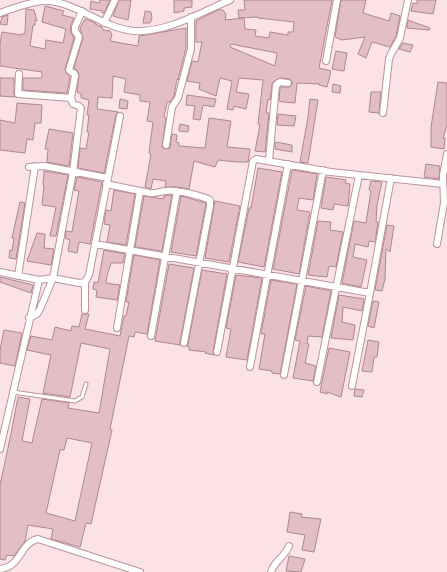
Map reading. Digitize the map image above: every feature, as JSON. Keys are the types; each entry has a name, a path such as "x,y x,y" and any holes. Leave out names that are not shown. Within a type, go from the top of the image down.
{"street":[{"path":"104,23 115,0"},
{"path":"0,13 44,1 59,1 104,23 122,29 145,31 157,29 191,17 230,0"},
{"path":"326,61 337,0"},
{"path":"383,113 389,60 400,38 408,0"},
{"path":"29,318 37,314 40,309 53,278 73,172 81,108 73,104 71,98 75,76 70,70 79,37 75,31 75,27 82,11"},
{"path":"166,145 172,107 178,98 191,49 191,17"},
{"path":"19,74 18,94 71,98"},
{"path":"269,161 276,85 280,82 288,83"},
{"path":"85,310 85,282 89,275 120,116"},
{"path":"437,244 444,203 443,175 447,154"},
{"path":"217,352 253,161 256,159 359,175 443,184"},
{"path":"250,367 288,164"},
{"path":"18,276 32,166 108,178"},
{"path":"284,375 323,170"},
{"path":"317,382 359,175"},
{"path":"352,386 391,178"},
{"path":"106,184 154,194 167,190 210,200 184,343"},
{"path":"117,328 140,191"},
{"path":"151,336 177,192"},
{"path":"95,244 370,293"},
{"path":"0,272 39,280 53,278 79,283 85,282"},
{"path":"0,449 39,280"},
{"path":"0,569 7,568 14,564 28,544 33,540 38,539 140,572"},
{"path":"271,572 272,568 279,559 287,552 289,546"}],"lane":[{"path":"13,392 75,401 82,397 86,384"}],"building":[{"path":"100,0 110,0 104,13 102,13 103,11 90,9 91,1 99,3"},
{"path":"119,0 131,0 128,20 113,16"},
{"path":"174,0 192,0 192,7 184,8 184,11 174,13"},
{"path":"244,0 332,0 319,68 331,71 327,87 319,85 320,84 297,83 295,103 283,102 279,101 280,87 290,87 292,81 281,78 273,82 266,113 269,113 265,152 255,151 260,125 258,124 263,80 239,78 236,92 249,94 246,109 234,106 233,110 227,109 232,81 220,78 216,96 199,89 200,83 187,81 192,61 198,62 202,42 196,42 196,21 218,10 223,10 226,14 225,20 244,18 245,29 256,30 255,36 269,38 270,32 288,35 288,32 293,32 294,22 258,17 239,18 238,10 245,10","holes":["231,44 277,53 275,66 230,47"]},
{"path":"341,0 366,0 363,13 389,21 391,13 400,16 396,36 390,47 372,42 366,58 358,54 365,37 342,40 335,37"},
{"path":"417,0 436,0 433,14 411,11 413,3 417,4"},
{"path":"45,6 64,11 62,15 74,18 70,31 74,38 65,69 66,73 70,77 67,93 23,90 23,78 42,78 42,72 0,66 0,43 2,32 21,35 25,34 26,9 34,10 37,21 35,20 35,25 33,25 30,46 45,49 46,40 63,43 66,29 42,22"},
{"path":"145,11 151,12 152,18 150,23 143,23"},
{"path":"8,15 7,25 0,24 2,17"},
{"path":"85,19 96,23 95,24 102,27 103,30 110,31 112,35 110,41 138,46 139,36 186,28 186,48 178,80 177,79 174,96 170,102 167,102 164,117 166,118 162,147 166,149 170,148 172,134 177,135 176,142 179,143 179,146 205,148 209,118 231,121 227,147 250,149 248,162 218,160 215,167 194,161 189,189 165,187 166,181 153,179 151,189 145,187 151,154 149,153 153,122 147,121 150,102 140,101 140,95 124,92 126,79 113,76 112,98 98,97 97,109 118,112 116,115 104,173 78,168 80,148 86,149 89,132 87,132 89,115 87,115 89,100 81,98 81,94 77,92 79,75 77,70 74,68 83,38 80,28"},
{"path":"408,20 430,28 429,30 407,28"},
{"path":"403,43 413,45 410,52 399,49"},
{"path":"336,51 347,53 344,71 332,69"},
{"path":"0,78 14,78 15,97 0,96"},
{"path":"438,82 447,83 447,125 443,138 445,138 444,149 431,147 431,127"},
{"path":"333,84 341,86 340,93 332,92"},
{"path":"371,92 381,92 379,113 369,112"},
{"path":"187,95 216,99 214,107 203,105 200,120 193,119 195,106 186,105"},
{"path":"120,99 128,101 127,109 119,108"},
{"path":"310,99 318,100 308,163 300,162"},
{"path":"17,103 42,105 41,123 35,123 33,140 27,139 25,153 0,150 0,120 15,123"},
{"path":"278,114 296,116 294,126 277,125"},
{"path":"180,124 189,126 188,132 179,131"},
{"path":"49,129 73,133 69,166 47,162 48,149 45,149"},
{"path":"275,142 292,145 292,152 275,149"},
{"path":"426,164 440,166 439,179 424,177"},
{"path":"258,168 282,172 264,267 238,262 249,208 251,208"},
{"path":"292,170 317,174 313,200 299,198 297,210 310,212 299,274 273,269"},
{"path":"44,171 68,175 56,236 50,236 56,207 42,205"},
{"path":"77,177 102,182 90,244 79,242 77,253 68,251 70,240 65,238 66,231 72,232 79,191 74,190"},
{"path":"326,177 346,180 345,183 350,184 348,206 334,204 333,210 321,208"},
{"path":"371,181 382,182 377,205 376,222 378,222 375,242 369,241 368,247 355,244 353,257 367,260 361,287 342,283 354,221 366,223"},
{"path":"114,190 135,194 126,245 107,242 110,225 104,224 106,210 111,211"},
{"path":"172,195 162,251 135,247 144,196 163,199 164,196"},
{"path":"181,196 206,203 196,256 171,252"},
{"path":"215,201 240,206 229,262 205,258"},
{"path":"20,202 25,203 16,259 9,258 10,250 12,251 14,238 12,238"},
{"path":"318,221 331,222 330,230 343,232 336,267 329,266 327,277 308,275"},
{"path":"387,225 394,226 390,252 386,249 385,279 382,291 375,290"},
{"path":"37,233 45,234 44,248 54,249 51,265 27,261"},
{"path":"104,250 125,254 123,263 111,263 107,276 106,283 120,285 117,300 96,297 97,290 93,289 94,282 98,283"},
{"path":"134,255 160,260 147,334 135,332 134,337 129,336 110,429 112,430 91,524 86,523 80,547 51,539 53,529 28,525 25,541 14,556 7,555 5,560 0,559 0,485 18,397 30,399 22,441 32,443 42,399 69,403 68,408 99,413 110,349 81,343 70,397 43,393 51,355 27,350 31,336 52,340 55,327 71,331 72,326 79,327 82,314 89,314 85,329 120,336 124,316 126,316 129,302 126,302","holes":["67,438 92,443 75,521 46,513 60,450 64,450"]},
{"path":"169,264 194,268 180,345 155,341"},
{"path":"202,270 227,274 213,351 214,355 205,353 206,352 189,350 189,347 187,346"},
{"path":"236,275 262,278 247,360 226,357 231,329 226,328"},
{"path":"0,277 33,285 31,293 0,282"},
{"path":"271,280 297,284 280,374 259,369 265,334 261,334"},
{"path":"306,286 331,291 322,337 308,336 307,344 309,344 305,363 316,366 313,381 293,378 300,341 295,340"},
{"path":"339,295 364,299 362,311 343,307 342,322 355,325 353,340 331,338"},
{"path":"373,301 379,302 374,328 368,326"},
{"path":"4,330 22,333 15,366 0,363 0,350"},
{"path":"368,340 379,342 377,357 374,357 372,372 362,371"},
{"path":"329,348 350,352 341,397 327,392 327,394 320,392"},
{"path":"355,389 364,390 362,397 354,396"},
{"path":"290,512 302,514 301,517 321,519 314,552 302,550 305,535 287,532"},
{"path":"289,556 305,559 301,572 286,571"}]}
